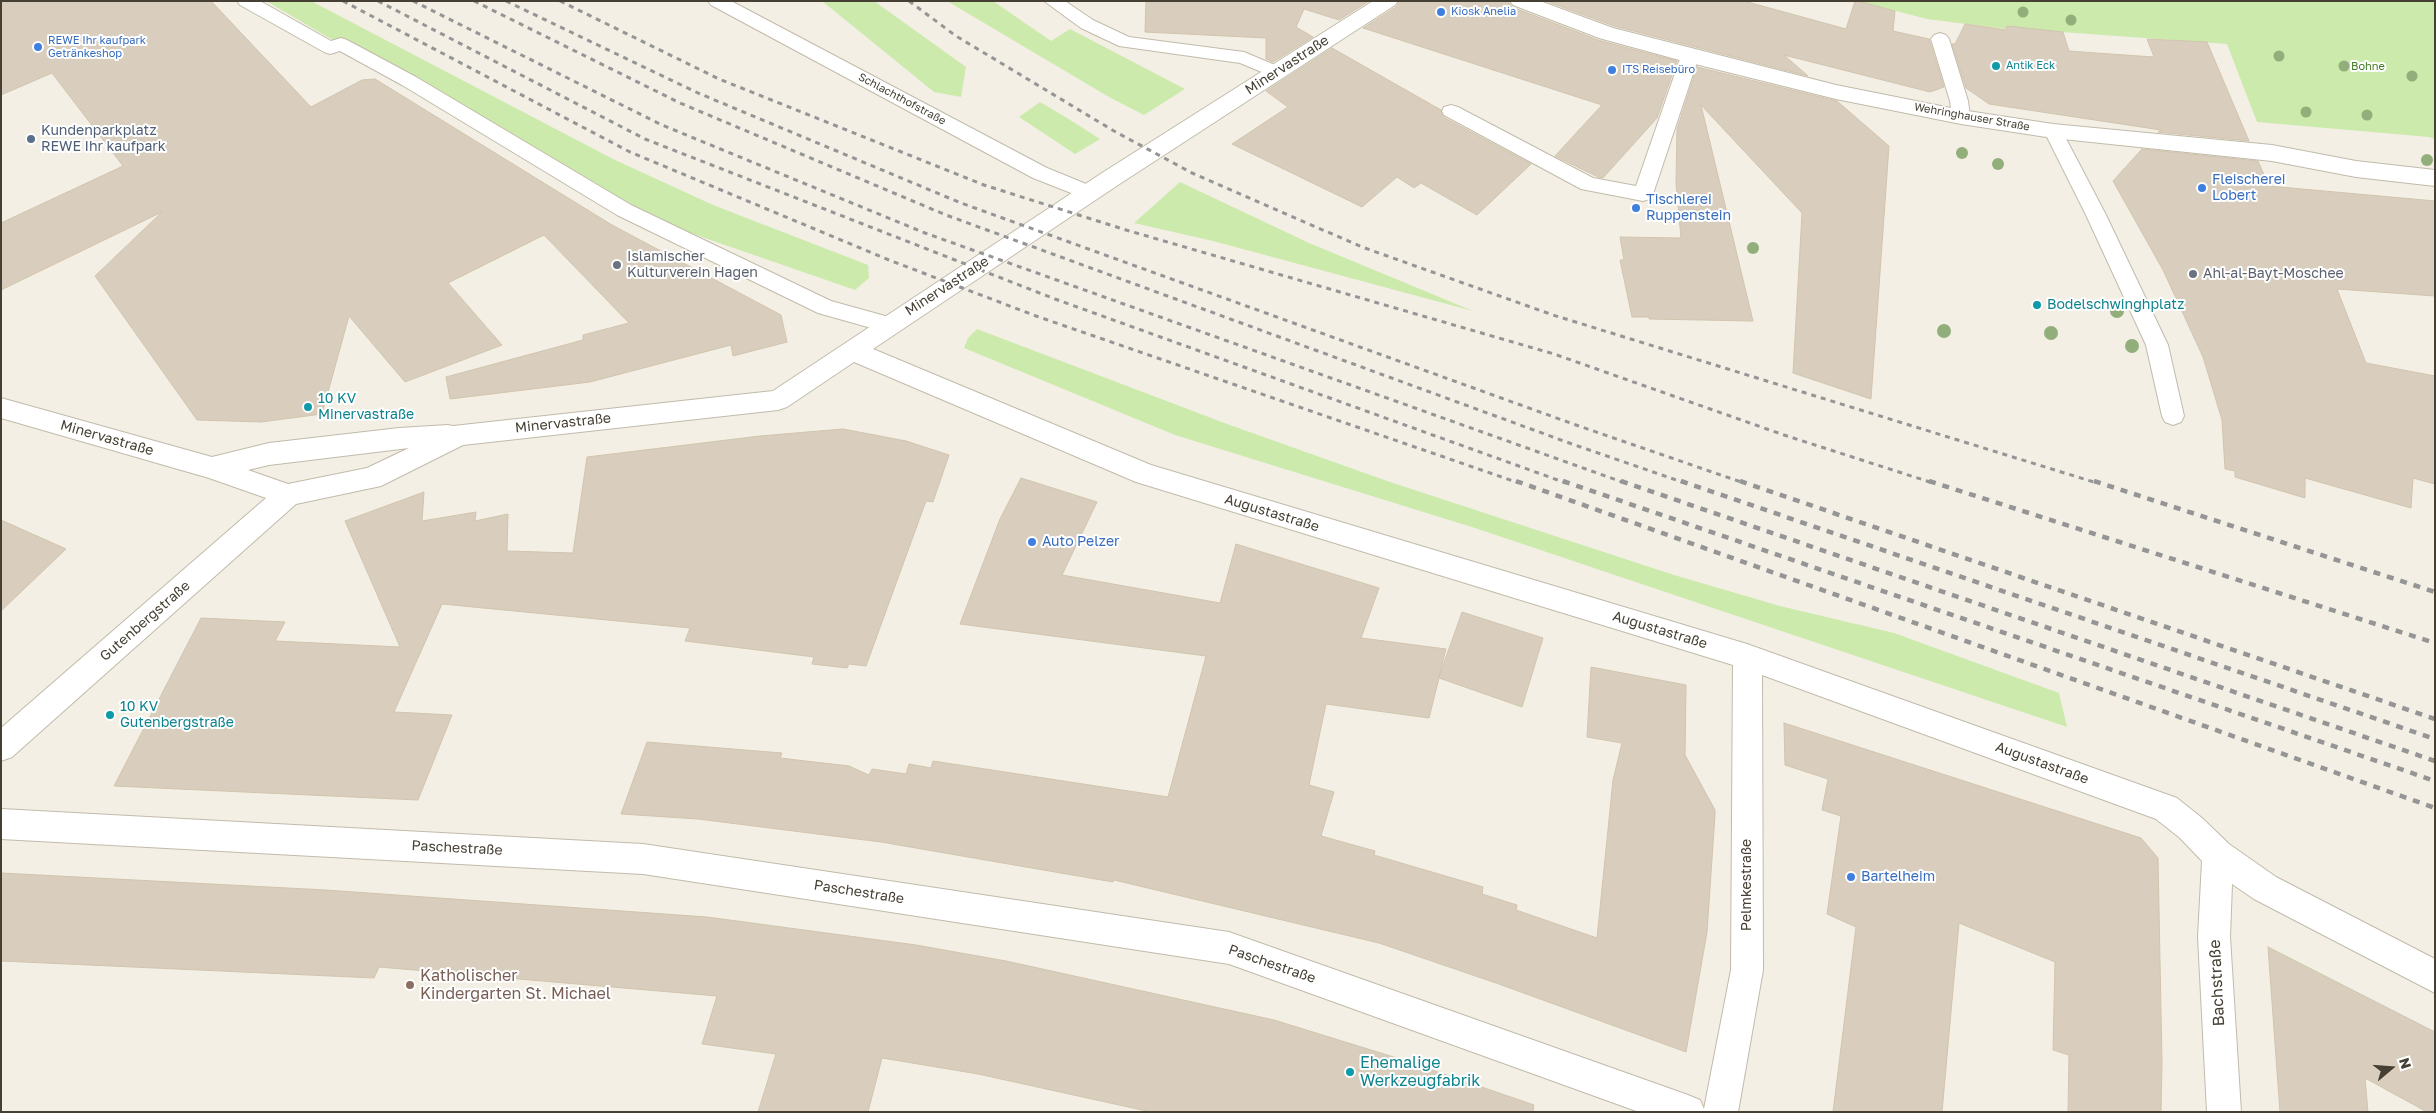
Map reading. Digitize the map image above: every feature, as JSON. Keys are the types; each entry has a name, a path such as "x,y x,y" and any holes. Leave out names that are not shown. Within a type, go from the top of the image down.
{"street":[{"name":"Minervastraße","path":"212,468 269,454 400,438 459,435 778,400 1089,193 1388,1"},
{"name":"Wehringhauser Straße","path":"1520,1 1606,33 1690,56 1836,92 1961,117 2053,131 2272,153 2356,169 2435,178"},
{"name":"Augustastraße","path":"852,351 1145,474 1747,657 2166,808 2191,828 2218,855 2265,888 2435,977"},
{"name":"Minervastraße","path":"1,408 212,468 288,496 372,478 459,435"},
{"name":"Gutenbergstraße","path":"1,747 288,496"},
{"name":"Pelmkestraße","path":"1721,1112 1747,970 1747,657"},
{"name":"Paschestraße","path":"1,824 643,858 1229,948 1688,1112"},
{"name":"Bachstraße","path":"2218,855 2214,937 2224,1112"}],"lane":[{"path":"246,1 330,48 341,44 409,81 624,210 825,307 888,326"},
{"name":"Schlachthofstraße","path":"717,1 1040,173 1089,193"},
{"path":"1053,1 1087,24 1125,42 1244,58 1276,72"},
{"path":"1940,39 1959,101 1961,117"},
{"path":"1451,111 1588,184 1643,194 1690,56"},
{"path":"2053,131 2096,215 2157,345 2173,416"}],"green space":[{"path":"266,1 311,1 613,159 713,205 868,265 869,278 855,290 624,210"},
{"path":"822,1 874,1 966,67 961,97 934,92"},
{"path":"947,1 993,1 1051,41 1070,29 1185,89 1144,115 1109,97"},
{"name":"Bohne","path":"1858,1 2435,1 2435,139 2257,122 2227,44 2034,30 2007,26 2006,29 1927,19"},
{"path":"1040,102 1100,139 1075,154 1019,117"},
{"path":"1180,182 1309,243 1473,311 1213,241 1134,223"},
{"path":"977,329 1227,424 1390,482 1674,575 1780,606 1894,633 2059,693 2067,727 1475,528 1175,435 964,348 968,338"}],"building":[{"path":"1,1 211,1 311,107 362,80 375,79 612,225 781,315 787,342 733,356 731,345 590,382 450,399 446,377 583,340 583,335 629,323 544,235 448,283 502,345 405,382 349,316 322,414 261,422 197,420 95,276 162,212 1,290 1,223 123,166 52,73 1,95"},
{"path":"1146,1 1369,1 1339,20 1304,9 1296,27 1313,37 1273,62 1266,59 1266,38 1145,32"},
{"path":"1400,1 1508,1 1512,7 1598,40 1677,61 1657,118 1603,178 1598,177 1555,156 1602,105 1363,28 1396,7"},
{"path":"1546,1 1744,1 1846,29 1855,1 1858,1 1895,11 1893,31 1929,39 1944,87 1930,92 1784,55 1808,76 1614,26"},
{"path":"1965,24 2006,30 2007,26 2063,32 2069,51 2154,57 2147,39 2207,42 2249,141 2158,132 2161,130 1989,104 1966,88 1952,44 1955,44"},
{"path":"1332,48 1441,110 1443,117 1531,164 1477,215 1421,183 1414,188 1397,177 1362,207 1232,144 1288,107 1266,91"},
{"path":"1697,67 1837,101 1889,146 1871,399 1793,373 1802,213 1701,105 1753,321 1632,317 1620,260 1624,260 1620,237 1681,238 1676,183 1677,129"},
{"path":"2142,149 2258,161 2269,186 2435,201 2435,296 2337,289 2366,363 2435,376 2435,484 2413,478 2411,508 2305,478 2305,498 2235,477 2235,471 2225,469 2222,420 2203,357 2163,270 2113,181"},
{"path":"843,429 906,441 949,455 933,502 926,501 866,666 849,664 847,668 812,664 814,657 685,641 690,628 442,604 394,712 452,715 418,800 114,786 201,618 285,622 275,641 400,647 345,521 424,492 422,521 476,512 475,521 508,514 507,551 573,553 587,457 760,436"},
{"path":"1021,478 1097,502 1062,575 1220,603 1236,544 1379,588 1361,638 1446,649 1439,677 1462,612 1543,638 1522,707 1439,678 1429,718 1326,704 1309,785 1334,792 1321,836 1375,851 1374,855 1483,887 1482,894 1517,905 1516,910 1597,938 1613,780 1622,743 1587,737 1591,667 1686,685 1685,755 1715,810 1715,815 1707,932 1686,1052 1379,943 1114,880 1113,882 881,842 698,819 621,814 647,742 782,753 780,758 849,766 869,775 872,769 906,774 909,764 931,768 933,761 1168,797 1206,656 960,624 1000,519"},
{"path":"1,520 66,549 1,611"},
{"path":"1784,723 2141,838 2158,858 2162,1063 2161,1112 2068,1112 2069,1055 2053,1050 2055,962 1959,923 1942,1112 1833,1112 1856,927 1827,914 1841,816 1822,810 1828,779 1785,765"},
{"path":"1,873 326,890 707,917 916,945 1006,961 1274,1020 1397,1058 1534,1105 1533,1112 1151,1112 978,1074 882,1058 868,1112 758,1112 776,1054 702,1044 717,996 379,967 374,978 1,961"},
{"path":"2268,947 2435,1032 2435,1112 2427,1112 2365,1078 2368,1112 2280,1112"}],"railway":[{"path":"343,1 630,152 889,260 1036,316 1519,483"},
{"path":"378,1 645,139 1055,299 1566,483"},
{"path":"413,1 662,125 925,233 1625,483"},
{"path":"474,1 680,103 946,215 1572,444 1685,483"},
{"path":"506,1 698,93 961,203 1576,425 1744,483"},
{"path":"560,1 719,79 984,185 1126,230 1554,354 1784,435 1933,483"},
{"path":"909,1 956,36 1114,131 1192,173 1362,247 1553,315 2097,483"},
{"path":"1516,481 2435,808"},
{"path":"1563,481 2435,781"},
{"path":"1621,481 2435,761"},
{"path":"1681,481 2435,739"},
{"path":"1740,481 2435,719"},
{"path":"1929,481 2435,643"},
{"path":"2094,481 2435,592"}],"place":[{"name":"Kiosk Anelia","path":"1441,12"},
{"name":"REWE Ihr kaufpark Getränkeshop","path":"38,47"},
{"name":"Antik Eck","path":"1996,66"},
{"name":"ITS Reisebüro","path":"1612,70"},
{"name":"Kundenparkplatz REWE Ihr kaufpark","path":"31,139"},
{"name":"Fleischerei Lobert","path":"2202,188"},
{"name":"Tischlerei Ruppenstein","path":"1636,208"},
{"name":"Islamischer Kulturverein Hagen","path":"617,265"},
{"name":"Ahl-al-Bayt-Moschee","path":"2193,274"},
{"name":"Bodelschwinghplatz","path":"2037,305"},
{"name":"10 KV Minervastraße","path":"308,407"},
{"name":"Auto Pelzer","path":"1032,542"},
{"name":"10 KV Gutenbergstraße","path":"110,715"},
{"name":"Bartelheim","path":"1851,877"},
{"name":"Katholischer Kindergarten St. Michael","path":"410,985"},
{"name":"Ehemalige Werkzeugfabrik","path":"1350,1072"}]}
